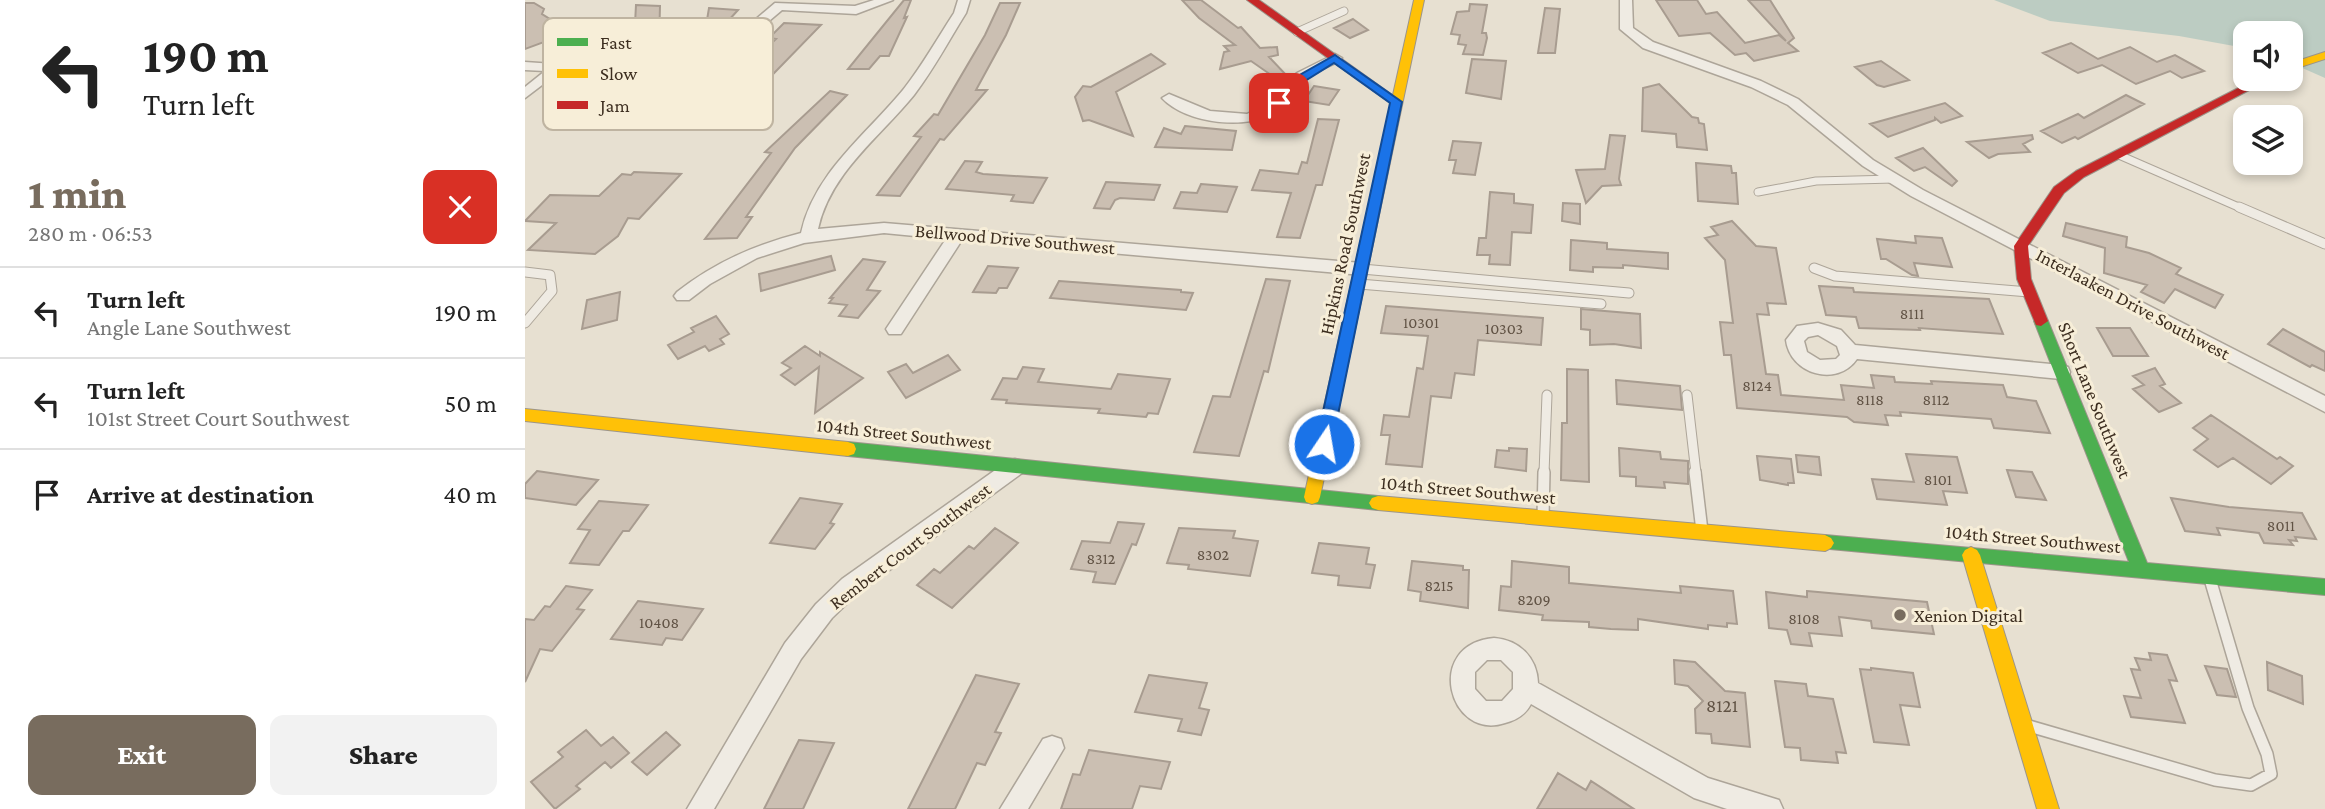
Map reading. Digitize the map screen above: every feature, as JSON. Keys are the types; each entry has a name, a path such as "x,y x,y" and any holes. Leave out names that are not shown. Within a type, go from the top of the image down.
{"street":[{"path":"764,18 776,8 784,6 856,10 887,0"},
{"path":"809,235 814,210 825,191 910,90 960,13 964,0"},
{"path":"1252,0 1396,102"},
{"name":"Hipkins Road Southwest","path":"1312,497 1419,0"},
{"path":"1626,0 1627,29 1648,45 1756,84 1793,102 1868,163 2021,246"},
{"path":"2303,63 2325,55"},
{"path":"1169,98 1189,109 1205,113 1233,118 1251,117 1273,109 1293,83 1335,58"},
{"path":"525,65 543,67"},
{"path":"525,94 543,79"},
{"name":"Interlaaken Drive Southwest","path":"2241,91 2080,174 2059,190 2021,246 2325,405"},
{"name":"Bellwood Drive Southwest","path":"683,296 721,267 809,235 884,228 1360,277"},
{"path":"895,329 958,234"},
{"name":"Short Lane Southwest","path":"2021,246 2022,270 2029,292 2140,568"},
{"path":"1849,351 2061,372"},
{"name":"104th Street Southwest","path":"525,415 1312,497 2140,568 2325,587"},
{"name":"Rembert Court Southwest","path":"700,809 786,662 824,611 850,586 1015,467"},
{"path":"1971,555 2048,809"},
{"path":"1527,689 1703,789 1770,809"},
{"path":"1013,809 1052,748"}],"lane":[{"path":"1297,32 1344,11"},
{"path":"2119,155 2325,244"},
{"path":"1758,192 1816,181 1895,179"},
{"path":"1814,268 1835,276 2029,292"},
{"path":"525,282 529,273 550,275 552,291 525,323"},
{"path":"1360,277 1629,293"},
{"path":"1360,277 1601,304"},
{"path":"1543,517 1547,395"},
{"path":"1687,395 1702,531"},
{"path":"2022,724 2215,780 2251,785 2263,781 2271,774 2270,762 2245,700 2225,618 2209,575"}],"shaded area":[{"path":"1994,0 2325,0 2325,78 2303,68 2303,21 2233,21 2233,46 2179,36 2050,21"}],"building":[{"path":"904,0 911,0 904,18 907,17 889,56 880,56 869,69 848,69"},
{"path":"1182,0 1201,0 1238,28 1241,27 1260,48 1277,47 1278,55 1269,57 1289,78 1284,84 1251,61 1220,69 1224,52 1229,51 1224,46 1235,45 1199,18"},
{"path":"1656,0 1697,0 1706,14 1717,12 1745,43 1779,35 1786,41 1748,0 1770,0 1794,38 1788,43 1798,51 1754,61 1746,53 1735,55 1710,33 1679,36"},
{"path":"525,3 534,3 544,9 542,14 548,18 543,18 543,42 525,49"},
{"path":"1000,3 1020,3 976,90 987,90 944,140 940,139 900,196 877,195 921,137 914,136 934,114 938,115 985,35"},
{"path":"1470,4 1487,5 1482,33 1486,33 1487,38 1483,55 1463,54 1466,45 1458,44 1460,35 1451,34 1457,12 1469,11"},
{"path":"636,5 660,6 660,18 635,18"},
{"path":"709,8 738,10 731,18 707,18"},
{"path":"1545,8 1560,9 1555,53 1538,53"},
{"path":"1353,19 1368,30 1350,38 1334,28"},
{"path":"784,23 821,25 773,74 773,42 776,39 773,39 773,34"},
{"path":"2071,43 2098,59 2130,47 2157,62 2175,55 2204,71 2182,78 2170,71 2136,84 2102,65 2078,73 2043,53"},
{"path":"1151,54 1165,64 1116,92 1133,136 1089,120 1083,121 1075,97 1083,86 1091,87"},
{"path":"1472,59 1506,61 1501,99 1466,93"},
{"path":"1881,61 1909,80 1884,87 1877,85 1855,67"},
{"path":"1659,84 1692,117 1698,118 1699,123 1704,124 1707,150 1677,147 1676,134 1642,131 1643,88"},
{"path":"1314,86 1339,90 1329,105 1304,101"},
{"path":"830,91 847,95 795,148 746,217 752,217 737,238 705,239 771,153 765,152"},
{"path":"2126,95 2144,104 2078,139 2075,137 2062,143 2041,131 2078,114 2084,118"},
{"path":"1945,103 1962,116 1941,123 1935,118 1888,137 1870,124"},
{"path":"1318,119 1339,120 1322,185 1316,185 1300,238 1277,237 1291,193 1252,190 1260,170 1298,174 1302,162 1307,163"},
{"path":"1185,126 1236,131 1232,150 1155,147 1164,128 1181,134"},
{"path":"1610,135 1625,136 1619,179 1621,185 1602,186 1586,203 1576,170 1605,169"},
{"path":"2032,135 2033,139 2023,144 2030,152 1998,154 1989,158 1967,142"},
{"path":"1453,141 1481,143 1475,175 1453,173 1456,160 1449,160"},
{"path":"1923,148 1957,181 1952,186 1925,167 1914,171 1896,158"},
{"path":"965,161 982,162 976,172 983,174 1047,178 1033,203 1011,201 1014,195 946,189"},
{"path":"1696,163 1731,166 1732,173 1736,173 1738,204 1698,201"},
{"path":"634,172 681,174 639,219 628,218 618,236 595,254 528,250 556,223 525,221 550,195 599,196 622,174 631,175"},
{"path":"1106,182 1160,185 1154,200 1120,198 1115,200 1110,209 1094,208"},
{"path":"1201,184 1237,187 1227,212 1174,208 1181,192 1197,193"},
{"path":"1490,192 1514,194 1514,203 1533,205 1531,233 1512,232 1510,265 1489,264 1490,255 1477,255 1479,238 1486,238"},
{"path":"1563,203 1580,204 1580,224 1562,221"},
{"path":"1732,221 1756,246 1776,248 1786,304 1767,303 1769,315 1757,314 1766,374 1778,375 1781,395 1844,400 1841,385 1874,388 1871,375 1894,377 1895,382 2003,385 2007,397 2036,401 2050,433 1994,428 1991,419 1900,412 1901,416 1885,415 1888,425 1854,422 1847,417 1737,408 1731,355 1724,355 1720,322 1733,323 1725,260 1705,238 1718,235 1711,227"},
{"path":"2066,223 2127,237 2126,247 2149,253 2181,268 2176,274 2223,295 2215,308 2175,289 2164,303 2141,292 2147,285 2104,273 2105,248 2063,236"},
{"path":"1915,236 1942,238 1952,267 1914,263 1918,276 1881,259 1877,239 1916,243"},
{"path":"1571,240 1607,243 1607,249 1668,253 1668,269 1623,265 1623,268 1593,267 1593,272 1570,270"},
{"path":"831,256 835,270 761,291 759,274"},
{"path":"863,259 885,262 867,290 880,291 858,318 839,316 847,305 829,303 833,298 830,298"},
{"path":"988,266 1018,268 1007,288 999,288 996,293 973,292"},
{"path":"1266,279 1290,281 1268,372 1264,371 1239,456 1194,452 1213,396 1230,397"},
{"path":"1059,281 1193,293 1186,310 1050,298"},
{"path":"1819,286 1853,288 1854,292 1989,299 2003,334 1919,328 1920,330 1859,328 1856,317 1826,315"},
{"path":"620,292 617,320 582,329 587,300"},
{"path":"1386,306 1543,318 1541,345 1478,340 1474,375 1455,373 1451,398 1431,396 1422,467 1386,464 1390,435 1381,435 1384,415 1409,417 1417,368 1423,369 1428,336 1381,333"},
{"path":"1581,309 1640,314 1641,348 1614,344 1590,345 1590,330 1581,329"},
{"path":"716,316 729,334 720,339 724,344 709,351 705,346 678,359 668,345 694,332 691,328"},
{"path":"2097,328 2130,328 2148,356 2113,356"},
{"path":"2283,329 2325,352 2325,371 2312,365 2310,367 2268,344"},
{"path":"805,346 863,378 815,413 819,367 795,385 781,375 791,368 782,363"},
{"path":"948,355 960,370 906,398 888,372 906,364 913,373"},
{"path":"1023,367 1044,369 1038,382 1111,389 1118,374 1170,379 1158,414 1148,413 1146,417 1098,413 1100,409 1006,403 1007,400 992,399 1003,378 1017,379"},
{"path":"2155,368 2165,384 2160,386 2181,403 2159,412 2133,389 2144,385 2133,376"},
{"path":"1567,369 1588,370 1589,482 1561,480 1562,423 1567,423"},
{"path":"1616,380 1680,386 1682,410 1617,404"},
{"path":"2211,415 2277,459 2280,457 2293,466 2271,484 2233,458 2218,467 2194,450 2208,439 2193,428"},
{"path":"1509,448 1527,449 1526,471 1495,467 1497,450 1509,451"},
{"path":"1619,448 1660,452 1661,459 1688,461 1688,484 1664,482 1665,488 1636,486 1636,477 1620,476"},
{"path":"1906,454 1957,457 1967,493 1943,491 1947,505 1877,499 1872,479 1914,482"},
{"path":"1796,455 1819,457 1821,475 1798,472"},
{"path":"1757,456 1791,459 1794,483 1788,485 1760,480"},
{"path":"2007,470 2032,472 2046,500 2016,497"},
{"path":"537,471 598,480 576,505 525,498 525,484"},
{"path":"800,498 842,504 830,523 834,524 815,549 770,543"},
{"path":"2171,498 2229,507 2302,513 2316,539 2295,537 2297,541 2289,540 2293,545 2264,543 2259,533 2217,528 2220,535 2185,531"},
{"path":"599,501 648,505 629,531 623,531 599,565 570,563 590,530 578,529"},
{"path":"1118,522 1144,524 1136,545 1132,544 1115,584 1093,582 1096,572 1071,569 1082,541 1110,543"},
{"path":"995,528 1018,543 952,608 917,585 934,569 940,573 969,546 974,549"},
{"path":"1179,528 1235,531 1233,538 1258,541 1250,576 1188,569 1189,565 1167,563"},
{"path":"1319,543 1369,548 1366,564 1375,565 1370,588 1338,585 1339,576 1312,573"},
{"path":"1412,561 1463,566 1463,570 1469,570 1468,608 1420,601 1421,592 1408,590"},
{"path":"1512,561 1569,567 1569,583 1681,593 1680,586 1733,591 1737,624 1727,623 1727,627 1708,625 1708,629 1638,619 1638,630 1611,629 1589,627 1589,622 1542,620 1543,615 1499,610 1501,586 1511,587"},
{"path":"566,586 592,590 577,609 584,610 552,651 540,649 525,682 525,619 534,620 545,606 550,607"},
{"path":"1807,591 1927,602 1934,634 1872,628 1871,621 1839,617 1842,636 1809,633 1812,646 1791,644 1787,630 1769,628 1766,592 1807,597"},
{"path":"638,601 703,609 682,640 666,638 662,645 611,639"},
{"path":"2149,653 2167,655 2177,681 2169,680 2185,723 2131,717 2124,696 2141,698 2131,669 2140,670 2135,658 2151,660"},
{"path":"1674,660 1695,662 1725,691 1745,693 1750,747 1712,743 1711,734 1696,733 1695,709 1703,701 1688,686 1675,684"},
{"path":"2267,662 2302,676 2303,704 2268,690"},
{"path":"2205,666 2227,669 2236,697 2217,695"},
{"path":"1860,669 1913,673 1920,707 1900,705 1909,745 1874,742"},
{"path":"976,675 1019,684 995,732 1001,733 985,765 977,763 955,809 908,809"},
{"path":"1149,675 1207,683 1199,708 1209,710 1201,735 1178,731 1182,719 1135,712"},
{"path":"1775,681 1806,684 1808,696 1833,699 1846,753 1836,752 1838,763 1801,760 1800,748 1785,747"},
{"path":"586,730 601,746 613,737 629,753 611,768 605,762 576,786 580,789 555,809 531,782 563,757 558,752"},
{"path":"666,732 680,745 647,775 632,762"},
{"path":"799,740 834,743 803,809 764,809"},
{"path":"1089,750 1170,762 1161,789 1140,786 1132,809 1061,809 1073,774 1080,775"},
{"path":"1558,773 1586,790 1591,781 1634,809 1537,809"}],"traffic: fast":[{"path":"2041,321 2140,568"},
{"path":"848,449 1378,503"},
{"path":"1825,543 2325,587"}],"traffic: slow":[{"path":"1312,497 1419,0"},
{"path":"2303,63 2325,55"},
{"path":"525,415 848,449"},
{"path":"1378,503 1825,543"},
{"path":"1971,555 2048,809"}],"traffic: jam":[{"path":"1252,0 1396,102"},
{"path":"2041,321 2024,279 2021,246 2059,190 2080,174 2241,91"}],"place":[{"name":"Xenion Digital","path":"1900,615"}],"route":[{"path":"1279,103 1293,83 1335,58 1396,102 1324,444"}]}
